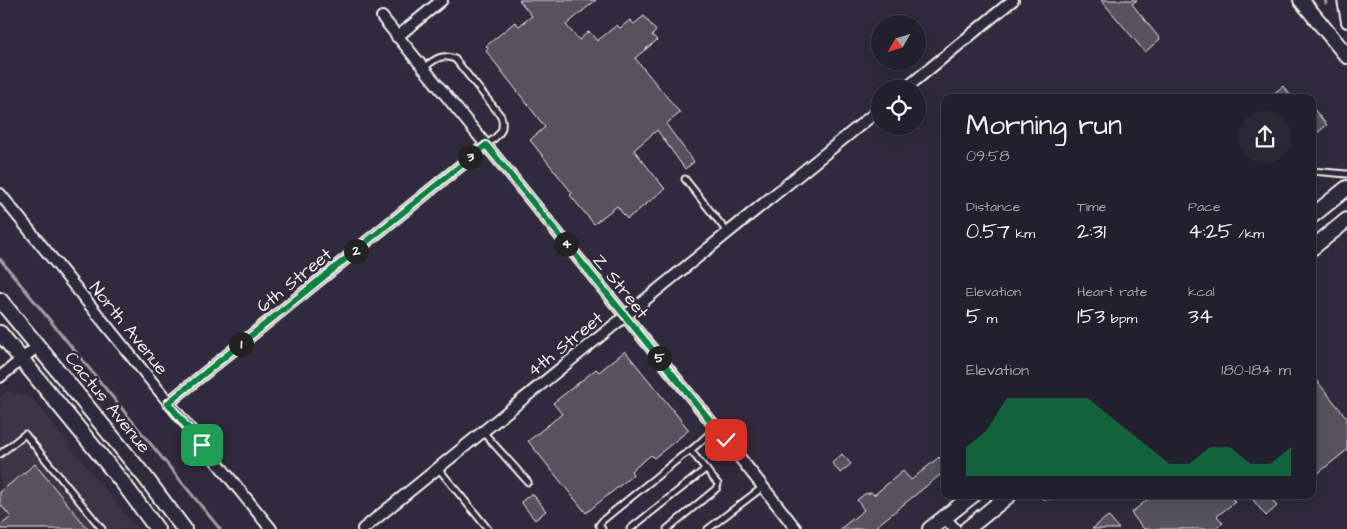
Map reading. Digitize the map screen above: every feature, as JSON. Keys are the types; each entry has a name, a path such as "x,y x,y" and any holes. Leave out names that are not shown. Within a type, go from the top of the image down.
{"main road":[{"path":"1302,0 1347,56"},
{"path":"1316,213 1347,188"},
{"path":"1316,245 1347,220"},
{"name":"Cactus Avenue","path":"0,300 145,477 184,529"},
{"path":"0,333 123,483 157,529"},
{"path":"930,529 968,499"},
{"path":"968,529 1004,499"}],"street":[{"path":"397,37 442,0"},
{"path":"916,80 1013,0"},
{"path":"1343,0 1347,22"},
{"name":"Z Street","path":"382,17 796,529"},
{"name":"4th Street","path":"363,529 871,116"},
{"name":"6th Street","path":"168,403 486,145"},
{"name":"North Avenue","path":"0,194 271,529"},
{"path":"0,377 38,346"},
{"path":"944,517 955,529"}],"lane":[{"path":"423,68 440,57 447,56 455,59 461,66 501,116 504,124 500,134 486,145"},
{"path":"1316,171 1347,174"},
{"path":"685,179 728,233"},
{"path":"601,527 603,520 691,451 716,428"},
{"path":"482,432 528,482"},
{"path":"0,454 25,434 102,529"},
{"path":"667,529 717,488 718,484 691,451"},
{"path":"438,468 486,528"},
{"path":"630,529 702,471 707,470"},
{"path":"708,529 763,486"}],"shaded area":[{"path":"7,391 31,397 137,529 0,529 0,397"}],"building":[{"path":"519,0 596,0 566,25 579,40 589,31 597,41 617,25 620,28 630,20 634,24 644,16 656,31 652,35 657,40 635,58 680,113 666,124 694,162 685,169 657,130 634,150 665,189 627,219 617,206 594,224 570,195 572,193 530,140 545,127 486,51 488,48 486,46 515,22 519,26 532,16"},
{"path":"1101,0 1137,0 1132,4 1160,39 1145,52"},
{"path":"1283,86 1290,94 1273,94"},
{"path":"1316,112 1327,125 1316,134"},
{"path":"625,351 689,430 654,458 651,455 631,471 633,475 586,513 528,441 562,414 553,403 596,369 599,372"},
{"path":"1316,380 1347,418 1347,450 1316,475"},
{"path":"842,454 851,464 840,473 832,463"},
{"path":"939,457 941,460 941,474 873,529 840,529 864,510 857,500 866,493 871,492 874,495 903,471 911,480"},
{"path":"35,464 88,529 0,529 0,526 11,517 0,504 0,492"},
{"path":"532,493 546,511 535,520 521,502"},
{"path":"1148,499 1232,499 1235,502 1217,516 1223,523 1215,529 1144,529 1131,513"},
{"path":"1252,499 1275,499 1273,501 1277,506 1266,516"},
{"path":"1108,516 1119,529 1092,529"}],"waterway":[{"path":"0,259 220,529"}],"route":[{"path":"202,445 168,403 486,145 726,440"}]}
